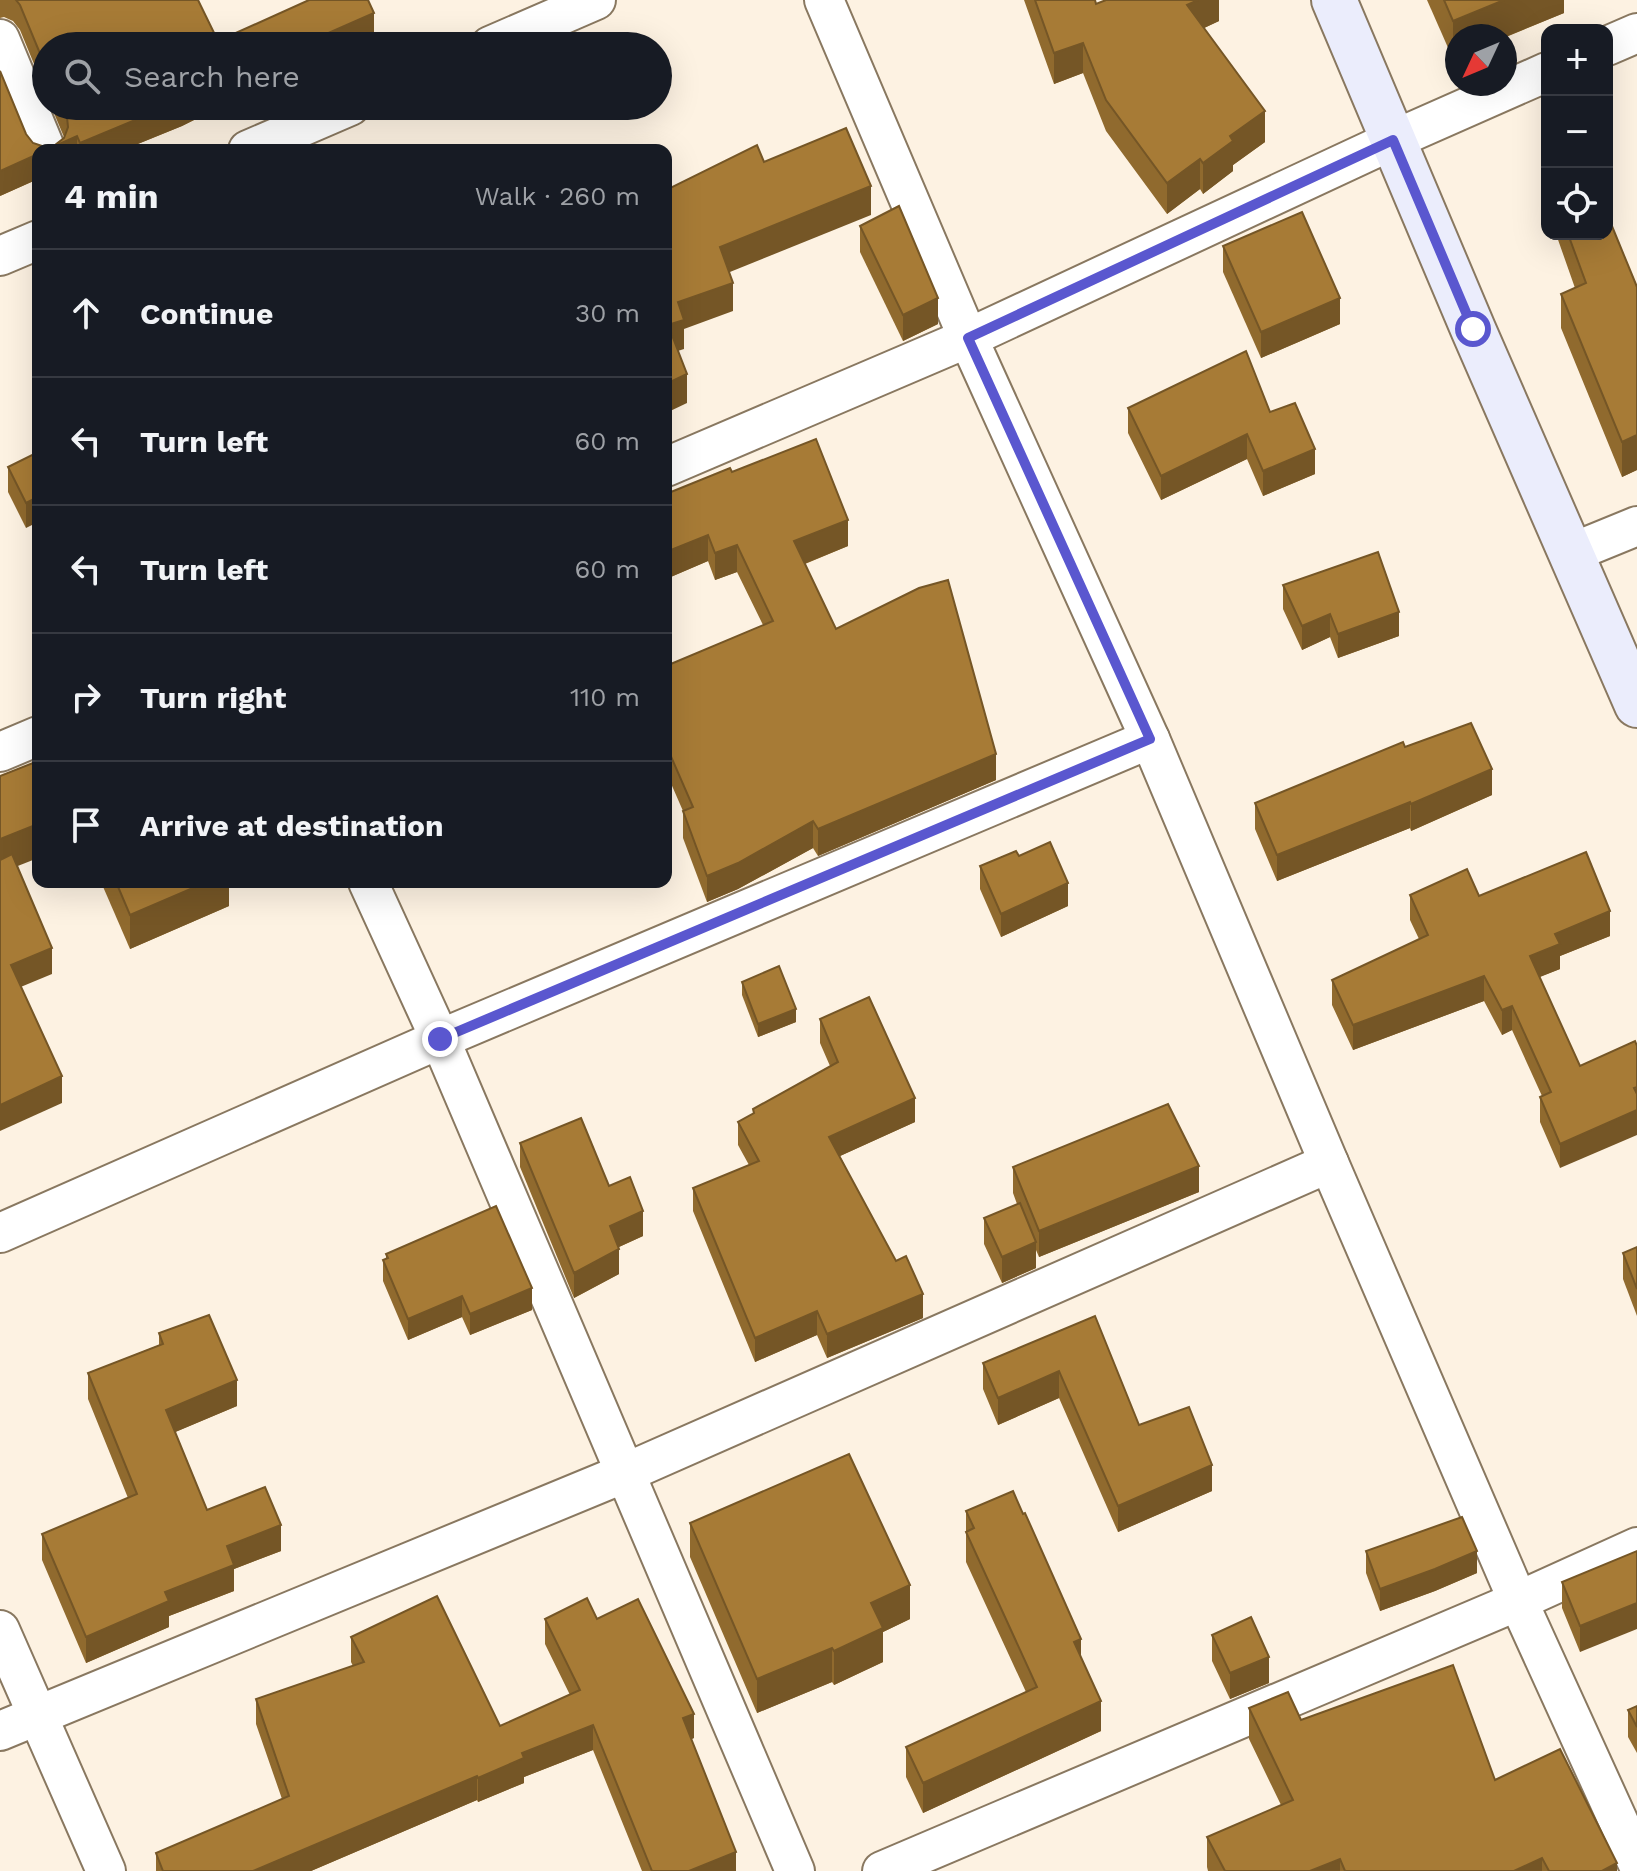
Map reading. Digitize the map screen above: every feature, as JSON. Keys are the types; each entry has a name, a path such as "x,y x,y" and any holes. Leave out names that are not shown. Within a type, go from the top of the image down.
{"main road":[{"path":"1334,0 1637,705"}],"street":[{"path":"522,32 596,0"},
{"path":"824,0 968,338 1150,739 1518,1601 1637,1862"},
{"path":"1613,43 1637,33"},
{"path":"0,39 32,116"},
{"path":"672,464 968,338 1393,140 1541,75"},
{"path":"34,120 44,144"},
{"path":"262,144 318,120"},
{"path":"0,256 32,243"},
{"path":"1571,553 1637,526"},
{"path":"0,752 32,739"},
{"path":"0,1233 440,1039 1150,739"},
{"path":"371,888 440,1039 795,1871"},
{"path":"0,1731 625,1473 1329,1163"},
{"path":"882,1871 1518,1601 1637,1547"},
{"path":"0,1630 106,1871"}],"building":[{"path":"16,0 198,0 214,32 32,34"},
{"path":"309,0 368,0 374,13 331,32 238,32"},
{"path":"1035,0 1095,0 1096,4 1106,0 1198,0 1187,5 1265,111 1230,136 1233,141 1203,163 1200,159 1167,183 1106,100 1083,43 1054,53"},
{"path":"1444,0 1504,0 1453,21"},
{"path":"0,71 26,134 36,144 32,144 32,157 0,171"},
{"path":"67,120 135,120 80,143 77,136 56,144 64,138"},
{"path":"846,128 871,186 720,247 733,283 678,302 684,320 672,324 672,187 757,145 764,162"},
{"path":"899,206 938,298 903,315 860,226"},
{"path":"1302,212 1340,298 1261,332 1223,246"},
{"path":"1613,229 1637,287 1637,435 1622,442 1561,294 1586,283 1570,240 1613,240"},
{"path":"672,335 687,374 672,381"},
{"path":"1246,351 1270,412 1295,403 1315,449 1263,471 1247,434 1161,476 1128,408"},
{"path":"816,439 848,520 794,541 836,629 919,588 948,580 996,754 818,829 813,821 738,863 707,876 683,811 693,807 672,759 672,663 773,621 737,545 715,553 708,535 672,550 672,492 730,468 732,472"},
{"path":"32,455 32,500 26,503 8,467"},
{"path":"1378,552 1399,612 1338,634 1330,614 1302,626 1283,585"},
{"path":"1471,723 1492,769 1411,804 1277,855 1255,803 1403,742 1405,747"},
{"path":"32,763 32,826 0,839 0,776"},
{"path":"1050,842 1068,883 1001,914 980,866 1016,851 1019,856"},
{"path":"1586,852 1610,911 1555,934 1560,944 1530,956 1580,1066 1635,1041 1637,1110 1560,1144 1540,1097 1551,1092 1512,1006 1502,1010 1484,976 1353,1025 1332,980 1428,935 1410,895 1467,869 1479,896"},
{"path":"12,854 52,948 11,965 62,1076 0,1105 0,860"},
{"path":"119,888 193,888 130,915"},
{"path":"779,966 796,1009 758,1024 742,982"},
{"path":"869,997 915,1098 829,1137 896,1261 906,1256 923,1294 827,1334 817,1311 755,1338 693,1188 759,1161 738,1122 754,1113 753,1109 838,1062 820,1019"},
{"path":"1168,1104 1199,1166 1039,1231 1013,1167"},
{"path":"581,1118 609,1186 630,1177 643,1211 610,1226 619,1249 574,1273 520,1143"},
{"path":"1020,1203 1036,1242 1002,1257 984,1218"},
{"path":"496,1206 532,1288 470,1314 462,1296 408,1319 383,1260 388,1258 386,1254"},
{"path":"1637,1247 1637,1289 1623,1253"},
{"path":"209,1315 237,1380 166,1410 207,1510 265,1487 281,1525 227,1546 234,1565 165,1592 169,1601 86,1637 42,1534 137,1494 88,1373 163,1344 159,1333"},
{"path":"1095,1316 1139,1425 1189,1407 1212,1465 1118,1506 1059,1371 998,1398 983,1363"},
{"path":"849,1454 910,1585 871,1603 883,1628 834,1651 832,1648 757,1679 690,1523"},
{"path":"1013,1491 1081,1639 1074,1642 1101,1701 923,1783 906,1747 1037,1687 966,1532 974,1528 966,1511"},
{"path":"1462,1517 1477,1551 1380,1589 1366,1551"},
{"path":"1637,1551 1637,1603 1580,1626 1562,1582"},
{"path":"437,1596 500,1726 580,1690 545,1619 587,1598 597,1619 638,1599 694,1714 683,1718 736,1852 689,1871 652,1871 593,1725 522,1753 524,1758 478,1778 253,1871 163,1871 156,1853 289,1796 256,1699 364,1662 351,1637"},
{"path":"1251,1617 1269,1657 1230,1673 1212,1635"},
{"path":"1453,1665 1495,1780 1560,1749 1617,1863 1602,1871 1549,1871 1542,1858 1514,1871 1345,1871 1340,1859 1310,1871 1225,1871 1207,1837 1293,1800 1249,1708 1288,1692 1301,1720"},
{"path":"1637,1706 1637,1727 1628,1710"}],"route":[{"path":"440,1039 1150,739 968,338 1393,140 1473,329"}]}
